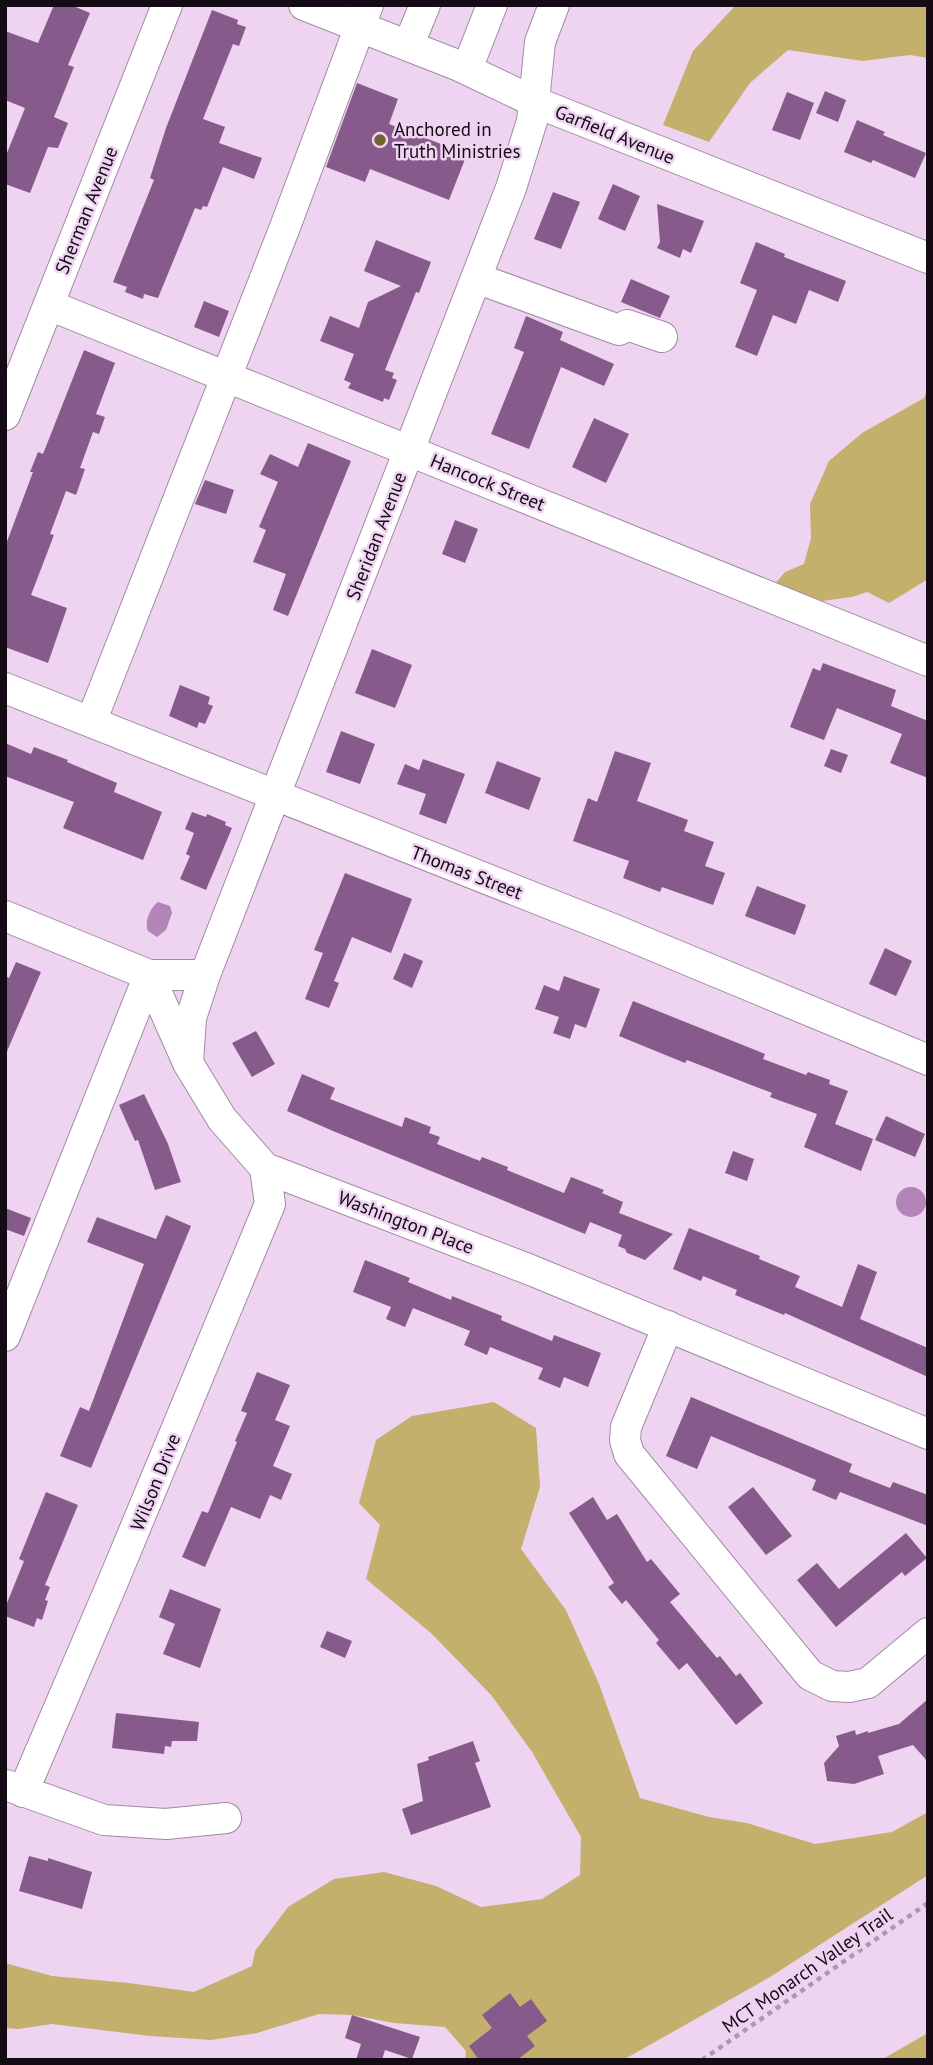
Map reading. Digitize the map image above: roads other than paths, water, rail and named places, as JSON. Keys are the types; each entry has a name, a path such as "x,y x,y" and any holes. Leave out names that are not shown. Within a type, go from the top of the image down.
{"street":[{"name":"Sherman Avenue","path":"5,415 167,5"},
{"name":"Garfield Avenue","path":"304,5 363,16 408,46 467,69 535,102 928,258"},
{"path":"408,46 425,5"},
{"path":"467,69 492,5"},
{"name":"Sheridan Avenue","path":"188,1063 191,1018 205,975 410,450 529,135 540,42 554,5"},
{"path":"91,722 285,227 363,16"},
{"path":"476,278 619,330 627,326 662,337"},
{"name":"Hancock Street","path":"49,304 928,661"},
{"name":"Thomas Street","path":"5,688 613,929 928,1060"},
{"path":"5,916 149,975 205,975"},
{"path":"5,1336 149,975"},
{"name":"Washington Place","path":"149,975 188,1063 222,1119 265,1168 668,1326 928,1434"},
{"name":"Wilson Drive","path":"14,1789 112,1584 270,1204 265,1168"},
{"path":"668,1326 626,1427 625,1440 629,1454 810,1675 832,1686 849,1688 868,1683 928,1633"},
{"path":"14,1789 104,1820 166,1824 226,1818"}],"place":[{"name":"Anchored in Truth Ministries","path":"380,140"}]}
